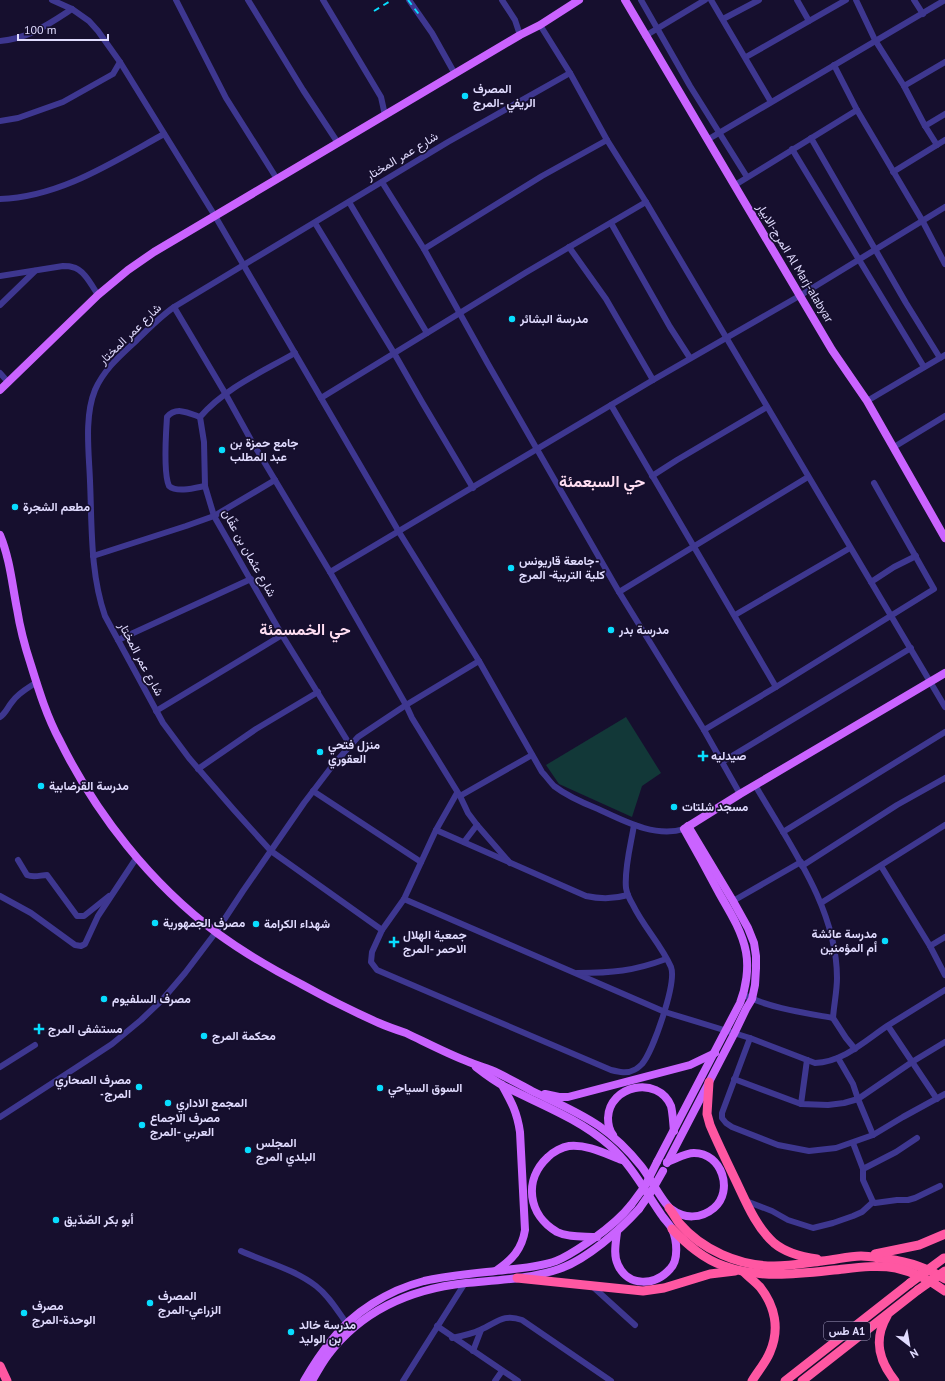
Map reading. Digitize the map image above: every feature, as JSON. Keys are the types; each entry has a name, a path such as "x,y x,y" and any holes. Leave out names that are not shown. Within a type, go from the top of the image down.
{"highway":[{"path":"709,1082 707,1114 710,1125 757,1222 774,1243 784,1250 813,1259 828,1261"},
{"path":"669,1208 679,1223 696,1238 717,1252 746,1263 773,1266 828,1261 861,1256 919,1245 945,1234"},
{"path":"672,1229 685,1242 707,1258 723,1266 742,1271 779,1275 874,1266 895,1268 914,1273 932,1282 945,1291"},
{"path":"861,1256 896,1259 932,1270 945,1279"},
{"name":"طس A1","path":"785,1381 944,1257"},
{"path":"518,1278 643,1291 673,1286 700,1276 742,1271 759,1286 772,1305 775,1317 774,1339 770,1352 752,1381"},
{"name":"طس A1","path":"802,1381 918,1290 945,1271"},
{"path":"889,1313 881,1326 879,1339 880,1355 886,1371 895,1381"},
{"path":"0,1366 7,1381"}],"main road":[{"path":"0,390 98,295 128,270 154,252 520,35 540,25 579,0"},
{"name":"المرج-الابيار Al Marj-alabyar","path":"625,0 645,36 801,295 832,350 867,401 945,538"},
{"path":"0,535 7,555 21,632 51,723 74,768 111,825 137,857 178,901 236,946 300,984 380,1023 469,1062 490,1069 592,1122 614,1138 644,1169 669,1208 688,1216 696,1217 709,1212 718,1204 722,1197 724,1182 723,1174 714,1161 702,1154 695,1153 686,1154 667,1162"},
{"path":"686,827 945,673"},
{"path":"312,1381 327,1356 344,1336 378,1310 395,1301 418,1292 442,1286 518,1278 548,1272 566,1266 578,1260 617,1232 635,1207 657,1162 715,1053 752,999 755,985 756,968 754,943 748,928 733,901 686,827"},
{"path":"304,1381 330,1341 347,1324 382,1298 408,1286 424,1281 540,1265 555,1261 575,1251 597,1236 635,1207 651,1192 709,1082 744,995 746,975 746,952 741,935 686,827"},
{"path":"530,1090 551,1096 568,1097 690,1065 715,1053"},
{"path":"469,1062 502,1085 554,1109 610,1145 624,1161 672,1229 677,1254 672,1268 658,1280 647,1282 637,1281 627,1276 618,1264 615,1253 617,1232"},
{"path":"483,1282 510,1260 518,1251 524,1238 520,1132 518,1119 513,1105 502,1085"},
{"path":"614,1138 610,1132 608,1124 610,1107 621,1093 638,1087 647,1087 664,1096 670,1106 674,1131"},
{"path":"597,1236 567,1236 548,1225 541,1218 534,1206 532,1192 534,1176 542,1163 553,1153 569,1146 598,1150 624,1161"}],"street":[{"path":"52,0 89,21 120,62 215,216 399,532 479,661 542,772 554,786 559,789 586,804 634,825 668,832 675,832 686,827"},
{"path":"176,0 226,98 277,179"},
{"path":"248,0 303,90 338,143"},
{"path":"323,0 381,97 385,115"},
{"path":"409,0 432,33 455,74"},
{"path":"502,0 515,20 520,35"},
{"path":"641,0 690,86 747,177"},
{"path":"645,36 705,0"},
{"path":"711,0 746,57 771,102"},
{"path":"723,19 759,0"},
{"path":"797,0 809,21"},
{"path":"746,57 846,0"},
{"path":"856,0 876,40 937,145"},
{"path":"914,0 923,14"},
{"path":"708,140 945,0"},
{"path":"0,41 11,40 31,34 72,10"},
{"path":"540,25 945,707"},
{"path":"0,121 18,118 63,102 113,74 120,62"},
{"path":"904,86 945,62"},
{"path":"834,65 857,110 922,220 945,264"},
{"path":"113,74 128,76"},
{"name":"شارع عمر المختار","path":"382,930 271,851 198,769 176,742 156,711 105,616 100,603 93,556 88,435 92,397 100,380 108,368 160,318 174,307 448,142 570,74"},
{"path":"735,185 857,110"},
{"path":"925,126 945,114"},
{"path":"0,199 28,196 58,188 113,162 164,134"},
{"path":"811,138 876,249 943,356 867,401"},
{"path":"424,248 542,176 607,140"},
{"path":"893,172 945,140"},
{"path":"792,149 924,367"},
{"path":"382,182 424,248 488,364 619,592 704,730 740,794"},
{"path":"349,202 427,333"},
{"path":"321,398 394,352 646,202"},
{"path":"330,572 690,358 801,295 945,207"},
{"path":"315,222 394,352 473,488"},
{"path":"611,222 670,326 690,358"},
{"path":"569,247 606,299 653,380"},
{"path":"0,276 63,266 73,267 78,269 84,275 98,295"},
{"path":"0,305 35,271"},
{"path":"174,307 330,572 412,718 468,813 477,826 510,863"},
{"path":"205,486 175,489 169,486 166,476 167,417 172,412 185,411 200,417 208,407 225,393 295,352"},
{"path":"0,373 8,382"},
{"path":"611,405 776,687"},
{"path":"652,476 766,407"},
{"path":"894,447 945,416"},
{"name":"شارع عثمان بن عفّان","path":"200,417 204,442 205,486 214,516 282,635 350,745"},
{"path":"619,592 808,477"},
{"path":"93,556 214,516 275,480"},
{"path":"704,730 892,616 934,588 874,483"},
{"path":"735,615 850,548"},
{"path":"871,582 894,567 916,556"},
{"path":"118,640 250,579"},
{"path":"156,711 282,635"},
{"path":"722,762 911,648"},
{"path":"0,1117 95,1056 140,1020 175,986 216,932 243,890 313,791 358,737 406,705 479,661"},
{"path":"0,717 22,691 37,682"},
{"path":"198,769 256,729 318,692"},
{"path":"783,832 945,732"},
{"path":"532,755 458,794 436,830 404,899 382,930 370,959 377,970 611,1070 623,1073 633,1071 642,1064 649,1052 665,1012 673,975 666,959 635,911 626,888 626,874 634,825"},
{"path":"733,901 801,864 945,778"},
{"path":"755,786 783,832 821,903 830,927 835,953 837,978 833,1018 855,1049"},
{"path":"313,791 421,862"},
{"path":"821,903 945,824"},
{"path":"464,842 477,826"},
{"path":"436,830 586,896 597,899 628,895"},
{"path":"0,896 31,913 75,945 81,946 87,941 98,916 137,857"},
{"path":"18,860 27,875 48,876 77,916 84,916 112,894"},
{"path":"881,866 930,946 945,975"},
{"path":"404,899 665,1012 750,1038 815,1064 824,1063 838,1058 855,1049 945,990"},
{"path":"930,946 945,937"},
{"path":"575,973 629,971 666,959"},
{"path":"744,995 752,999 793,1010 833,1018"},
{"path":"888,1026 937,1099"},
{"path":"750,1038 722,1113 722,1118 732,1127 778,1145 810,1151 836,1148 853,1143 873,1136 903,1117 945,1094"},
{"path":"734,1079 801,1104 844,1103 858,1099 912,1062 945,1042"},
{"path":"0,1067 35,1045"},
{"path":"838,1058 853,1084 873,1136"},
{"path":"801,1104 807,1060"},
{"path":"863,1170 896,1152 917,1138"},
{"path":"853,1143 863,1170 863,1180 873,1202"},
{"path":"746,1202 813,1228 833,1224 853,1216 862,1212 873,1202 908,1200 940,1186"},
{"path":"241,1251 285,1269 316,1285 331,1301 347,1324"},
{"path":"403,1381 465,1283"},
{"path":"592,1286 635,1325"},
{"path":"452,1338 481,1330 500,1319 516,1317 611,1381"},
{"path":"437,1326 452,1338 518,1381"},
{"path":"473,1352 481,1330"},
{"path":"495,1381 502,1371"}],"green space":[{"path":"626,717 661,773 642,786 632,817 559,784 546,765"}],"railway":[{"path":"374,11 392,0"},
{"path":"408,0 421,17"}],"place":[{"name":"المصرف الريفي -المرج","path":"465,96"},
{"name":"مدرسة البشائر","path":"512,319"},
{"name":"جامع حمزة بن عبد المطلب","path":"222,450"},
{"name":"مطعم الشجرة","path":"15,507"},
{"name":"جامعة قاريونس- كلية التربية- المرج","path":"511,568"},
{"name":"مدرسة بدر","path":"611,630"},
{"name":"منزل فتحي العقوري","path":"320,752"},
{"name":"صيدليه","path":"703,756"},
{"name":"مدرسة القرضابية","path":"41,786"},
{"name":"مسجد شلتات","path":"674,807"},
{"name":"مصرف الجمهورية","path":"155,923"},
{"name":"شهداء الكرامة","path":"256,924"},
{"name":"مدرسة عائشة أم المؤمنين","path":"885,941"},
{"name":"جمعية الهلال الاحمر -المرج","path":"394,942"},
{"name":"مصرف السلفيوم","path":"104,999"},
{"name":"مستشفى المرج","path":"39,1029"},
{"name":"محكمة المرج","path":"204,1036"},
{"name":"مصرف الصحاري -المرج","path":"139,1087"},
{"name":"السوق السياحي","path":"380,1088"},
{"name":"المجمع الاداري","path":"168,1103"},
{"name":"مصرف الاجماع العربي -المرج","path":"142,1125"},
{"name":"المجلس البلدي المرج","path":"248,1150"},
{"name":"أبو بكر الصّدّيق","path":"56,1220"},
{"name":"المصرف الزراعي-المرج","path":"150,1303"},
{"name":"مصرف الوحدة-المرج","path":"24,1313"},
{"name":"مدرسة خالد بن الوليد","path":"291,1332"}],"district":[{"name":"حي السبعمئة","path":"602,481"},
{"name":"حي الخمسمئة","path":"305,629"}]}
